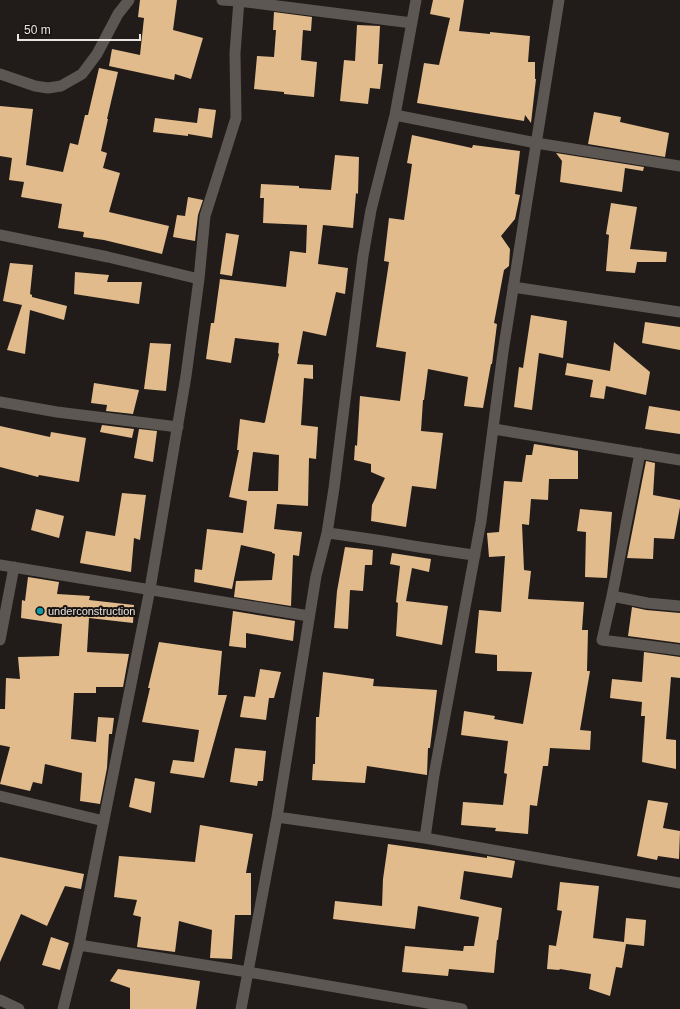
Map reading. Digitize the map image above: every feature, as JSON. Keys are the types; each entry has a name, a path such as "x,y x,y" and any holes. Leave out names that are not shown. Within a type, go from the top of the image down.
{"street":[{"path":"0,74 35,86 48,88 61,86 82,74 97,54 118,14 129,0"},
{"path":"222,0 239,0 412,23"},
{"path":"63,1009 79,945 150,589 186,376 199,279 205,216 236,118 235,53 239,0"},
{"path":"241,1009 277,817 316,576 327,533 341,435 363,256 371,210 395,115 416,0"},
{"path":"425,838 434,775 485,497 502,352 559,0"},
{"path":"395,115 536,142 680,166"},
{"path":"0,235 108,257 199,279"},
{"path":"513,287 680,312"},
{"path":"0,402 57,412 178,428"},
{"path":"494,429 680,460"},
{"path":"640,453 602,640 680,650"},
{"path":"327,533 475,555"},
{"path":"0,565 309,616"},
{"path":"0,640 14,567"},
{"path":"612,596 647,603 680,606"},
{"path":"0,796 104,821"},
{"path":"277,817 425,838 680,883"},
{"path":"79,945 248,972 462,1009"},
{"path":"0,1000 19,1009"}],"building":[{"path":"140,0 177,0 173,30 203,38 191,79 175,74 174,80 109,66 112,49 140,55 144,18 138,17"},
{"path":"433,0 464,0 459,31 530,36 528,62 535,62 536,79 531,123 525,115 524,121 417,103 424,63 439,65 450,18 430,14"},
{"path":"274,12 312,17 311,31 303,30 301,60 317,62 314,97 254,89 257,56 274,57 276,30 273,30"},
{"path":"357,25 380,26 378,64 383,64 380,89 370,88 368,104 340,101 344,60 355,61"},
{"path":"99,68 118,72 101,151 107,153 103,168 120,173 109,212 169,226 162,254 104,240 83,237 84,232 58,228 62,204 21,197 24,182 9,180 12,158 0,156 0,106 33,109 26,165 63,172 70,143 78,145 85,115 88,115"},
{"path":"199,108 216,110 212,138 188,134 188,136 153,132 155,118 197,123"},
{"path":"594,112 621,117 620,122 669,133 665,157 588,144"},
{"path":"412,135 472,148 473,145 520,151 515,194 520,195 515,219 501,236 510,249 509,266 504,270 494,323 497,324 492,364 483,408 464,406 468,377 428,369 423,400 421,431 443,433 436,489 412,486 406,527 371,521 372,505 385,478 371,472 371,464 354,460 355,445 357,446 360,396 400,401 406,352 376,347 389,262 384,261 389,218 404,220 412,164 407,163"},
{"path":"556,153 644,167 643,171 625,168 622,192 560,182 562,161"},
{"path":"335,155 359,157 358,194 356,193 353,228 323,225 318,264 348,268 345,294 336,292 326,336 303,331 297,364 313,365 313,379 304,378 301,425 318,427 316,459 309,458 308,506 277,504 274,529 302,532 299,556 293,555 291,606 234,597 236,581 272,580 275,554 241,545 232,589 194,582 195,569 202,570 207,529 243,533 247,501 229,497 239,450 237,450 240,419 265,422 279,354 279,343 235,338 231,363 206,359 211,323 214,323 220,279 286,287 290,251 306,253 307,225 263,223 264,198 260,198 261,184 299,186 299,188 331,190","holes":["253,452 279,455 278,491 248,491"]},
{"path":"188,197 203,200 198,215 195,241 173,237 177,215 185,216"},
{"path":"611,203 637,207 630,249 667,252 666,262 637,262 635,273 606,271 609,235 606,234"},
{"path":"226,233 239,235 232,276 220,274"},
{"path":"10,263 33,265 30,294 32,297 67,306 64,320 30,310 25,354 7,350 22,305 3,301"},
{"path":"75,272 109,275 107,282 142,282 139,304 74,294"},
{"path":"531,315 567,321 563,358 539,353 532,410 514,407 519,367 523,368"},
{"path":"645,322 680,327 680,350 642,343"},
{"path":"614,342 650,372 646,395 606,386 604,399 590,397 593,380 565,375 567,363 610,371"},
{"path":"150,343 171,344 166,391 144,389"},
{"path":"94,383 139,390 133,414 106,411 107,405 91,403"},
{"path":"649,406 680,411 680,434 645,429"},
{"path":"102,425 134,429 132,438 100,432"},
{"path":"0,426 50,437 51,432 86,438 79,482 39,475 38,477 0,467"},
{"path":"139,429 157,431 153,462 134,458"},
{"path":"534,444 578,451 578,479 549,479 548,500 531,499 529,525 522,524 524,570 531,571 528,599 584,602 582,630 588,630 587,671 590,671 580,730 591,731 590,750 550,748 548,766 543,766 537,806 530,805 528,834 495,831 496,828 461,825 463,802 503,805 507,774 504,773 508,741 461,735 464,711 495,716 494,719 523,724 532,672 497,671 497,655 475,653 479,610 501,612 505,556 489,557 487,533 499,532 504,481 522,482 526,455 532,455"},
{"path":"646,461 655,463 653,495 680,500 674,539 654,538 653,559 627,558"},
{"path":"122,493 146,495 140,540 134,538 131,572 80,563 86,531 115,536"},
{"path":"36,509 64,516 59,538 31,530"},
{"path":"580,509 612,512 607,578 585,577 586,532 577,531"},
{"path":"345,547 373,550 372,565 365,565 363,591 350,590 348,629 334,628 337,591"},
{"path":"392,553 431,559 429,572 412,568 406,601 448,606 442,645 396,636 398,603 396,602 400,566 390,564"},
{"path":"28,577 59,582 57,594 90,596 89,600 134,605 133,623 89,618 87,652 129,654 123,687 96,687 96,693 74,693 71,739 96,742 98,717 114,718 112,734 109,734 107,768 100,804 80,801 82,773 45,764 42,784 33,782 30,791 0,784 10,747 0,745 0,709 5,709 6,678 20,679 18,657 59,656 62,624 21,618 22,600 25,601"},
{"path":"632,607 646,610 680,613 680,643 628,636"},
{"path":"233,611 295,621 293,641 246,633 246,648 229,646"},
{"path":"159,642 222,651 218,695 227,695 204,778 170,773 173,760 194,762 199,730 142,722"},
{"path":"644,652 680,657 680,678 671,677 666,739 676,740 676,769 642,762 645,716 641,716 642,702 610,698 612,679 642,682"},
{"path":"260,669 281,672 274,698 269,698 266,720 240,717 244,696 255,697"},
{"path":"323,672 374,679 373,686 437,690 430,748 428,748 427,775 367,766 365,783 312,780 313,764 315,764 316,717 319,717"},
{"path":"235,748 266,751 263,781 258,781 257,786 230,782"},
{"path":"135,778 155,782 151,813 129,807"},
{"path":"648,800 668,803 663,828 680,831 679,859 658,856 657,860 637,856"},
{"path":"200,825 253,834 246,873 251,873 251,915 235,915 232,959 210,958 212,930 179,921 175,952 137,947 141,917 133,915 137,900 114,897 119,856 195,862"},
{"path":"388,844 487,858 487,856 515,861 512,878 464,871 460,899 502,908 494,973 449,969 448,976 402,972 405,946 463,951 464,946 474,946 479,917 418,906 415,929 333,919 335,901 382,906 383,879"},
{"path":"0,857 84,874 81,889 65,886 47,926 21,914 0,962"},
{"path":"560,882 599,886 593,938 624,942 626,918 646,920 644,946 626,944 622,968 616,967 610,996 589,989 591,974 560,969 547,969 549,945 556,946 562,911 557,910"},
{"path":"51,937 69,943 60,970 42,965"},
{"path":"118,969 200,981 196,1009 130,1009 130,988 110,981"}],"place":[{"name":"underconstruction","path":"40,611"}]}
